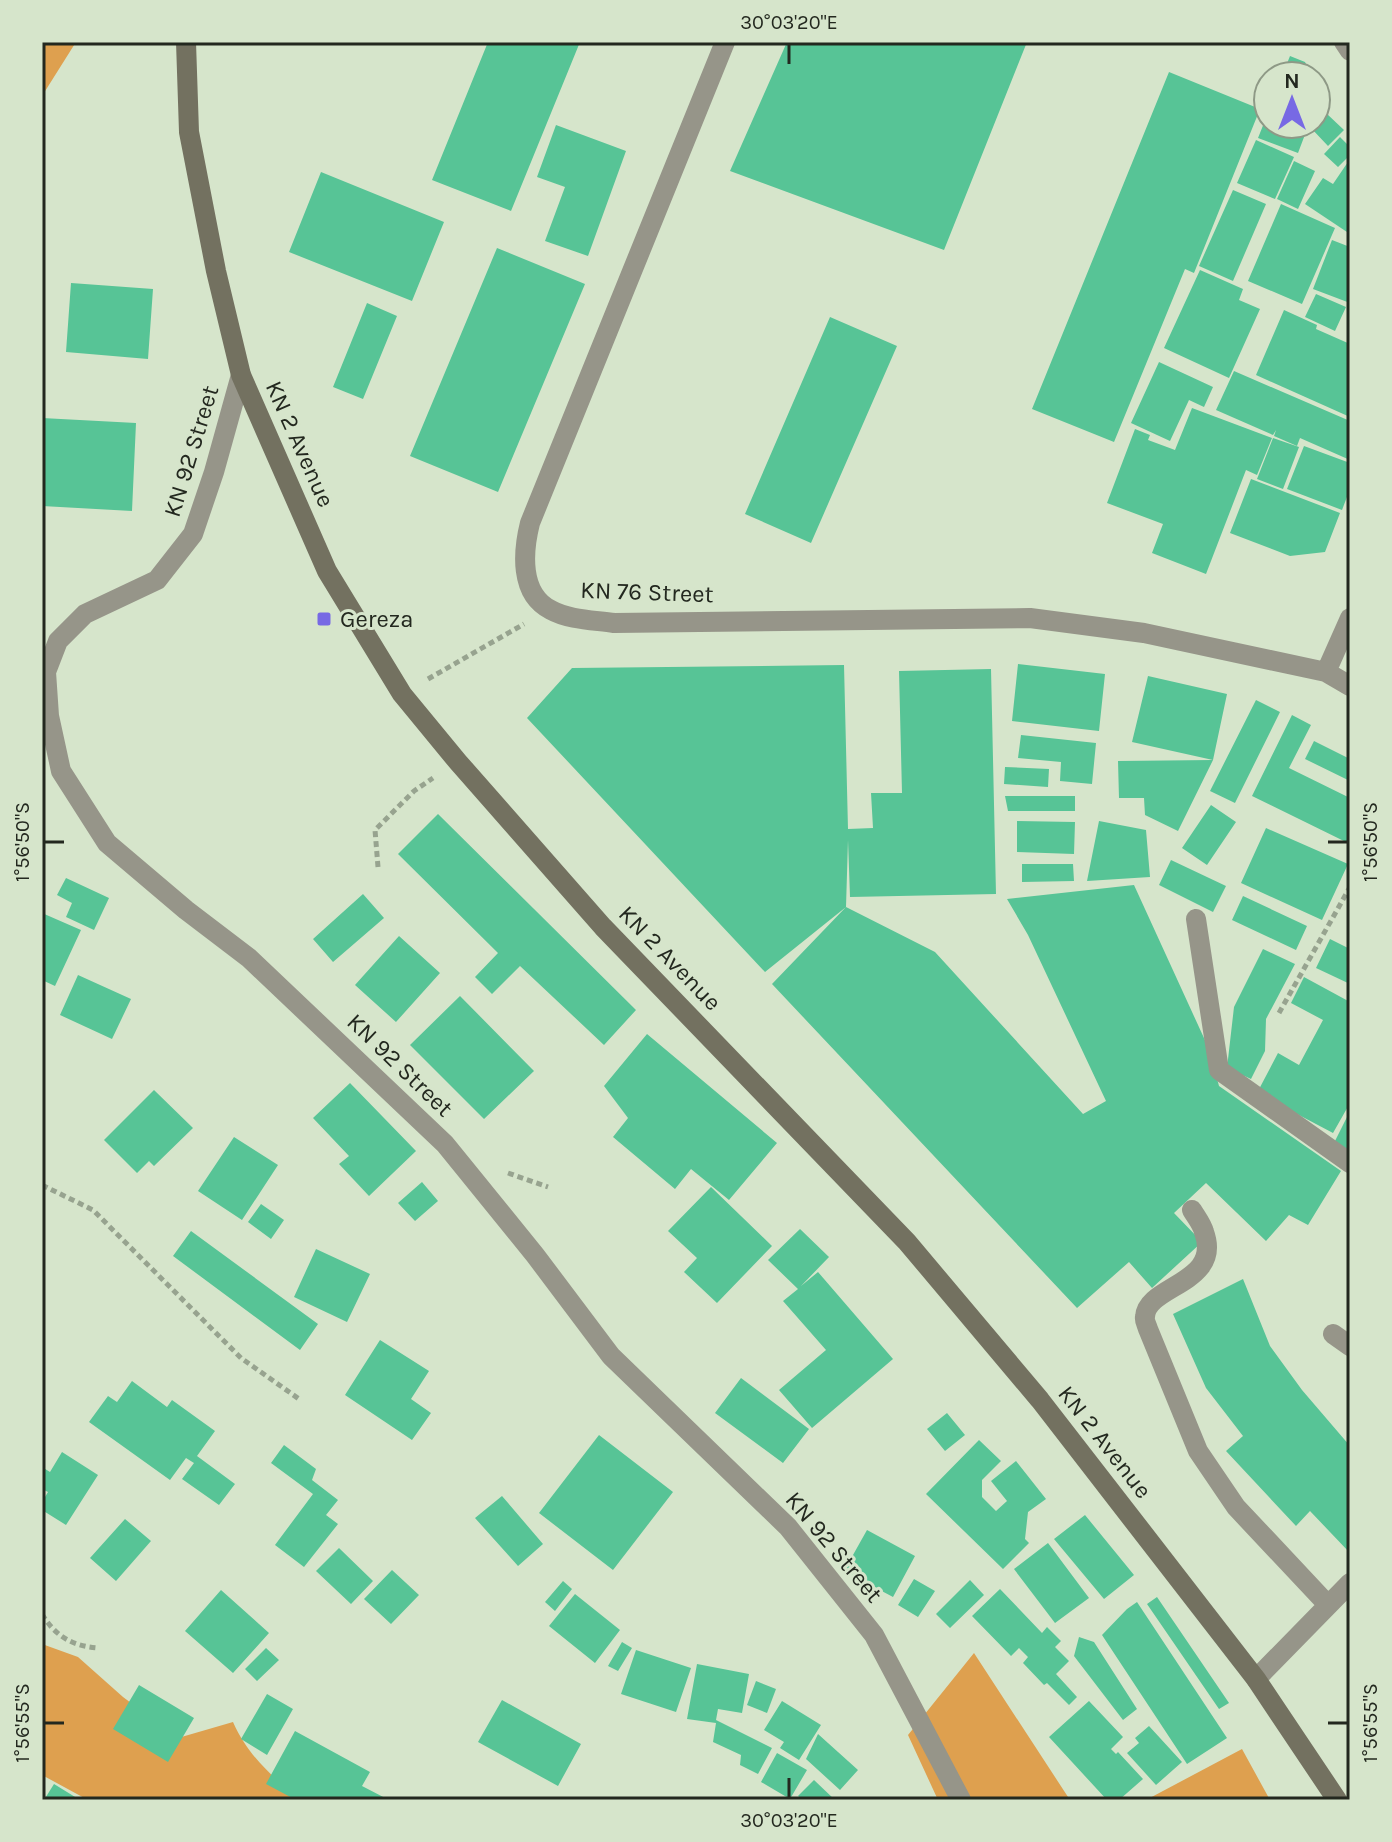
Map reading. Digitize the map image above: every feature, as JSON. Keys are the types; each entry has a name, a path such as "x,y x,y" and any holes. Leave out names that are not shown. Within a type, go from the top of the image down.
{"main road":[{"name":"KN 2 Avenue","path":"186,42 189,132 216,271 241,375 327,571 402,694 603,927 907,1242 1040,1400 1256,1679 1337,1800"}],"street":[{"name":"KN 76 Street","path":"725,42 530,523 525,546 525,574 535,595 549,610 574,618 614,623 1030,618 1144,633 1326,672 1350,686"},
{"path":"1344,42 1350,51"},
{"name":"KN 92 Street","path":"241,375 193,534 157,580 85,614 58,641 46,672 49,716 61,771 107,843 249,958 445,1144 535,1255 611,1356 788,1527 874,1635 961,1800"},
{"path":"1326,672 1350,618"},
{"path":"1196,919 1219,1070 1350,1163"},
{"path":"1192,1210 1205,1233 1207,1255 1202,1267 1149,1306 1144,1317 1148,1329 1198,1451 1236,1507 1328,1605"},
{"path":"1256,1679 1350,1583"}],"path":[{"path":"402,694 549,610"},
{"path":"378,867 375,830 414,791 458,762"},
{"path":"1279,1013 1350,887"},
{"path":"42,1185 93,1210 241,1358 299,1399"},
{"path":"42,1614 52,1630 70,1642 98,1648"}],"shaded area":[{"path":"42,42 76,42 42,96"},
{"path":"42,1644 78,1657 123,1697 178,1738 233,1722 253,1755 300,1800 88,1800 42,1775"},
{"path":"974,1653 1070,1800 938,1800 908,1735"},
{"path":"1242,1749 1270,1800 1146,1800"}],"building":[{"path":"488,42 580,42 511,211 432,180"},
{"path":"787,42 1027,42 944,250 730,171"},
{"path":"1169,72 1252,106 1252,129 1194,273 1185,269 1114,442 1032,409"},
{"path":"1332,119 1344,130 1328,146 1322,140 1332,140"},
{"path":"556,125 626,151 588,256 545,241 565,187 537,177"},
{"path":"1340,137 1350,147 1350,155 1338,167 1324,154"},
{"path":"1256,140 1294,157 1275,199 1237,183"},
{"path":"1263,140 1303,140 1298,153"},
{"path":"1350,159 1350,234 1305,204 1323,178 1333,184"},
{"path":"1294,161 1315,171 1298,209 1277,199"},
{"path":"321,172 444,222 412,301 289,252"},
{"path":"1233,190 1266,204 1233,281 1199,266"},
{"path":"1281,204 1335,228 1302,304 1248,281"},
{"path":"1332,240 1350,247 1350,303 1313,289"},
{"path":"497,248 585,284 498,492 410,456"},
{"path":"1200,270 1243,289 1239,300 1260,309 1229,378 1164,348"},
{"path":"71,283 153,289 148,359 66,352"},
{"path":"1316,294 1346,307 1335,331 1305,317"},
{"path":"367,303 397,316 363,399 333,387"},
{"path":"1284,310 1350,344 1350,417 1256,375"},
{"path":"830,317 897,346 811,543 745,514"},
{"path":"1159,362 1213,387 1204,407 1189,400 1170,441 1131,423"},
{"path":"1234,371 1350,421 1350,460 1300,438 1297,446 1274,436 1276,430 1273,435 1216,410"},
{"path":"1192,408 1272,438 1257,475 1246,470 1206,574 1152,553 1163,524 1107,503 1135,429 1150,435 1148,440 1175,450"},
{"path":"42,418 136,423 132,511 42,506"},
{"path":"1273,438 1299,447 1283,489 1257,479"},
{"path":"1304,446 1350,463 1350,489 1342,510 1287,489"},
{"path":"1251,479 1340,513 1325,552 1290,556 1230,533"},
{"path":"1018,664 1105,674 1099,731 1012,721"},
{"path":"844,665 848,829 873,828 871,793 902,793 899,671 991,669 996,894 850,897 848,840 846,907 765,972 527,718 572,668"},
{"path":"1148,676 1227,694 1213,760 1132,742"},
{"path":"1256,700 1280,712 1235,803 1210,791"},
{"path":"1292,715 1311,725 1289,768 1350,798 1350,844 1252,796"},
{"path":"1021,735 1096,743 1092,784 1060,781 1061,762 1018,758"},
{"path":"1314,741 1350,759 1350,781 1305,759"},
{"path":"1213,760 1178,831 1145,815 1144,798 1119,798 1118,761"},
{"path":"1005,767 1049,769 1048,787 1004,784"},
{"path":"1005,796 1075,796 1075,811 1008,811"},
{"path":"1211,805 1236,822 1207,865 1182,848"},
{"path":"438,814 636,1010 604,1045 520,966 492,994 475,977 498,953 398,854"},
{"path":"1017,821 1075,822 1074,854 1017,852"},
{"path":"1099,821 1146,830 1150,877 1087,881"},
{"path":"1266,828 1348,864 1322,920 1241,883"},
{"path":"1171,860 1226,886 1213,912 1159,885"},
{"path":"1022,864 1073,864 1074,881 1022,882"},
{"path":"66,878 109,898 94,930 66,917 72,903 57,895"},
{"path":"1134,885 1209,1049 1219,1086 1341,1171 1308,1225 1289,1215 1266,1241 1206,1183 1174,1213 1202,1242 1152,1288 1129,1262 1077,1308 772,984 846,907 935,952 1083,1114 1106,1101 1028,935 1007,899"},
{"path":"363,894 384,918 333,962 313,939"},
{"path":"1243,896 1307,926 1296,950 1232,920"},
{"path":"42,913 81,930 55,986 42,980"},
{"path":"399,936 440,973 396,1022 355,985"},
{"path":"1330,939 1350,949 1350,984 1316,968"},
{"path":"1263,949 1295,964 1266,1019 1265,1051 1251,1079 1227,1068 1234,1007"},
{"path":"78,975 131,999 112,1039 60,1015"},
{"path":"1304,977 1350,1002 1350,1103 1333,1133 1257,1093 1278,1053 1299,1065 1323,1020 1291,1003"},
{"path":"460,996 534,1071 484,1119 410,1045"},
{"path":"647,1034 777,1143 729,1200 691,1169 675,1189 613,1137 628,1118 604,1086"},
{"path":"350,1083 416,1151 369,1196 339,1164 349,1156 313,1118"},
{"path":"154,1090 193,1128 154,1166 149,1161 137,1173 104,1140"},
{"path":"1350,1111 1350,1153 1333,1145"},
{"path":"234,1137 278,1165 242,1220 198,1191"},
{"path":"422,1182 438,1201 415,1221 398,1203"},
{"path":"711,1187 772,1246 717,1303 684,1272 697,1258 668,1231"},
{"path":"261,1204 284,1220 271,1239 248,1222"},
{"path":"800,1229 829,1257 801,1286 818,1272 893,1359 812,1428 779,1390 826,1350 783,1301 798,1289 768,1260"},
{"path":"191,1231 318,1324 300,1350 173,1256"},
{"path":"316,1249 370,1274 347,1322 294,1297"},
{"path":"1243,1279 1270,1346 1302,1390 1350,1446 1350,1553 1310,1511 1296,1526 1226,1451 1243,1436 1206,1388 1173,1314"},
{"path":"380,1340 429,1371 411,1399 431,1413 412,1440 345,1395"},
{"path":"741,1378 809,1429 783,1463 715,1413"},
{"path":"132,1381 167,1407 172,1400 215,1431 197,1456 235,1484 219,1505 182,1479 194,1463 186,1458 170,1480 89,1422 108,1396 117,1402"},
{"path":"947,1413 965,1435 945,1451 927,1429"},
{"path":"599,1435 673,1492 613,1570 539,1513"},
{"path":"979,1440 1001,1461 982,1480 982,1497 996,1511 1007,1501 991,1481 1016,1461 1046,1499 1028,1512 1025,1539 1029,1543 1003,1569 926,1494"},
{"path":"284,1445 316,1469 312,1480 338,1500 326,1515 338,1524 304,1567 275,1545 313,1494 271,1463"},
{"path":"62,1452 98,1475 66,1525 42,1510 42,1502 48,1492 42,1489 42,1467 50,1472"},
{"path":"502,1496 543,1544 518,1566 475,1518"},
{"path":"1085,1515 1134,1575 1104,1599 1054,1539"},
{"path":"125,1519 151,1541 116,1581 90,1558"},
{"path":"867,1530 915,1556 893,1597 844,1571"},
{"path":"1048,1543 1089,1598 1055,1623 1014,1569"},
{"path":"339,1548 373,1581 351,1604 316,1571"},
{"path":"392,1570 419,1595 391,1624 364,1599"},
{"path":"914,1579 935,1591 918,1617 898,1605"},
{"path":"970,1580 984,1595 950,1628 936,1614"},
{"path":"563,1581 572,1589 555,1611 545,1602"},
{"path":"1000,1589 1042,1633 1047,1627 1061,1641 1055,1647 1069,1661 1056,1674 1077,1697 1069,1705 1023,1663 1028,1657 1019,1648 1011,1656 972,1616"},
{"path":"221,1590 269,1633 233,1673 185,1631"},
{"path":"575,1594 620,1630 595,1663 549,1626"},
{"path":"1157,1597 1229,1703 1219,1709 1147,1604"},
{"path":"1137,1602 1227,1738 1187,1764 1102,1635"},
{"path":"1079,1637 1094,1642 1137,1709 1123,1720 1074,1656"},
{"path":"622,1642 632,1648 618,1671 608,1666"},
{"path":"266,1648 279,1660 257,1681 245,1669"},
{"path":"636,1650 691,1668 676,1712 621,1694"},
{"path":"697,1664 749,1674 742,1713 718,1709 716,1720 772,1748 758,1774 740,1765 741,1755 713,1742 716,1723 687,1719"},
{"path":"756,1681 776,1689 767,1713 747,1705"},
{"path":"139,1685 194,1718 168,1762 113,1729"},
{"path":"267,1694 293,1709 267,1755 241,1739"},
{"path":"502,1700 581,1744 558,1786 478,1742"},
{"path":"782,1701 821,1725 799,1760 780,1748 784,1742 764,1730"},
{"path":"1089,1701 1123,1737 1111,1749 1116,1754 1118,1752 1143,1779 1119,1800 1107,1800 1049,1737"},
{"path":"1149,1726 1182,1762 1156,1785 1127,1753 1139,1743 1135,1738"},
{"path":"295,1731 370,1772 362,1786 389,1800 296,1800 266,1784"},
{"path":"818,1734 858,1770 840,1790 806,1759"},
{"path":"777,1753 807,1770 790,1799 761,1782"},
{"path":"814,1780 835,1800 803,1800 798,1796"},
{"path":"54,1784 80,1800 44,1800"}],"place":[{"name":"Gereza","path":"324,619"}]}
